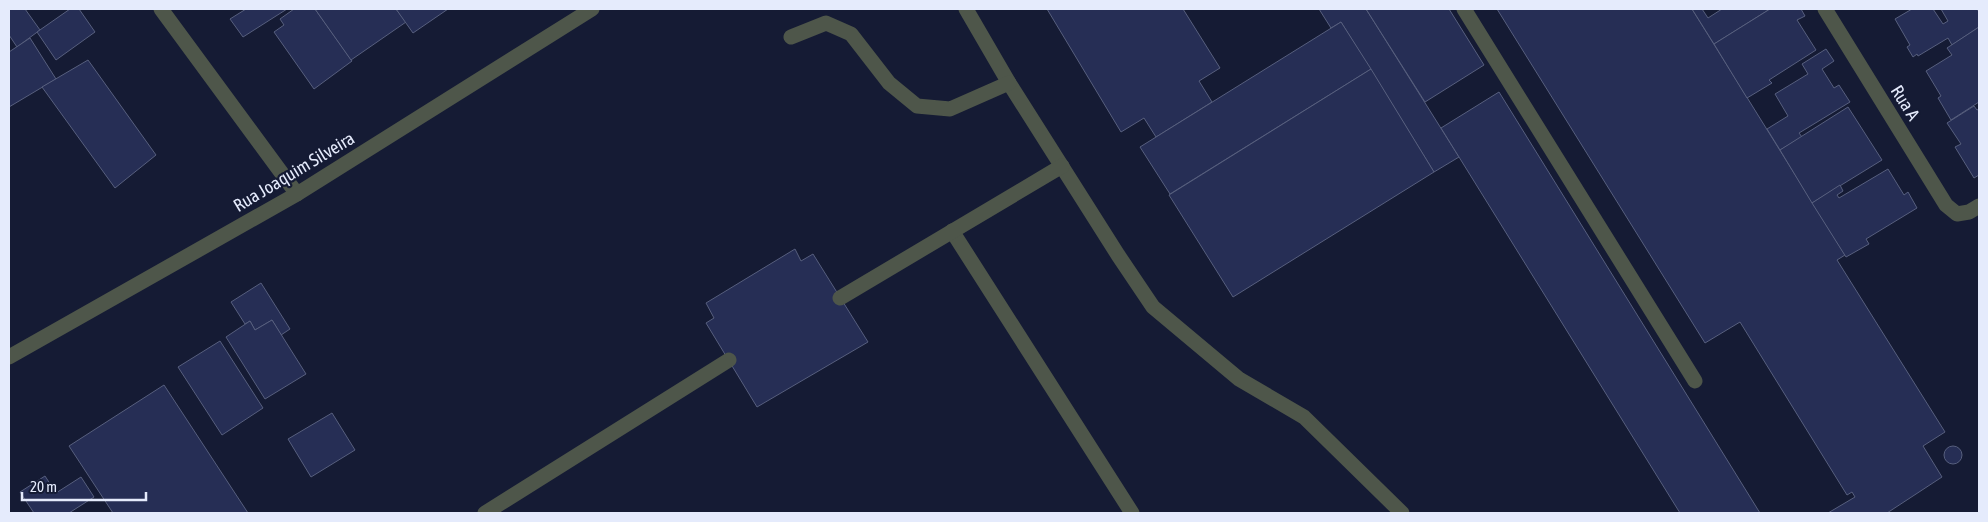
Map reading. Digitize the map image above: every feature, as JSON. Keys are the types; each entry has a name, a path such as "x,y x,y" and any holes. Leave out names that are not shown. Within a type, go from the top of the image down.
{"street":[{"path":"161,9 297,194"},
{"name":"Rua Joaquim Silveira","path":"9,357 297,194 592,9"},
{"path":"966,9 1009,83 1153,307 1239,379 1304,417 1402,513"},
{"path":"1464,9 1695,381"},
{"name":"Rua A","path":"1824,9 1946,205 1957,214 1968,212 1979,206"},
{"path":"791,37 826,23 851,34 889,83 917,106 950,109 1009,83"},
{"path":"840,298 1062,166"},
{"path":"952,231 1132,513"},
{"path":"485,513 729,360"}],"building":[{"path":"9,9 25,9 40,30 17,47 9,35"},
{"path":"70,9 79,9 95,32 56,60 37,32"},
{"path":"246,9 287,9 243,37 230,19"},
{"path":"294,9 315,9 352,61 314,89 274,32 284,25 280,19"},
{"path":"315,9 396,9 406,22 351,60"},
{"path":"396,9 448,9 413,33"},
{"path":"1047,9 1183,9 1220,68 1199,81 1212,102 1156,137 1144,118 1121,132"},
{"path":"1319,9 1366,9 1459,157 1434,172 1341,22 1331,28"},
{"path":"1366,9 1449,9 1484,65 1425,102"},
{"path":"1497,9 1692,9 1845,255 1837,260 1945,432 1923,446 1942,477 1887,513 1828,513 1855,497 1852,492 1847,495 1740,322 1705,343"},
{"path":"1692,9 1702,9 1708,18 1722,9 1770,9 1714,44"},
{"path":"1770,9 1801,9 1805,16 1797,20 1816,50 1769,80 1772,83 1747,98 1714,44"},
{"path":"1912,9 1933,9 1943,24 1948,21 1941,9 1977,9 1979,12 1979,27 1952,45 1948,38 1918,56 1917,54 1913,57 1907,47 1910,45 1895,19"},
{"path":"1341,22 1371,69 1170,194 1140,147"},
{"path":"1979,27 1979,102 1951,120 1938,98 1941,96 1926,71 1952,55 1947,48"},
{"path":"30,38 56,79 9,107 9,52"},
{"path":"1826,49 1834,61 1822,69 1834,88 1839,85 1850,102 1799,133 1802,137 1780,150 1767,129 1788,116 1775,94 1808,74 1802,64"},
{"path":"88,60 156,155 115,188 42,87"},
{"path":"1371,69 1434,172 1233,297 1169,195"},
{"path":"1499,92 1760,513 1680,513 1441,128"},
{"path":"1974,106 1977,110 1979,109 1979,175 1974,178 1955,147 1961,144 1947,123"},
{"path":"1848,107 1882,160 1812,203 1780,150"},
{"path":"1888,169 1904,195 1908,192 1917,208 1866,239 1869,244 1846,257 1812,203 1840,185 1843,191 1837,195 1839,198"},
{"path":"795,249 801,261 813,254 868,342 757,407 706,323 714,318 706,303"},
{"path":"261,283 290,329 281,335 272,320 255,330 250,321 245,324 231,302"},
{"path":"272,320 306,374 265,399 226,337 250,321 255,330"},
{"path":"220,341 263,408 222,435 178,367"},
{"path":"164,385 248,513 113,513 69,446"},
{"path":"332,413 355,450 311,477 288,439"},
{"path":"1953,446 1959,449 1962,455 1959,461 1953,464 1947,461 1944,455 1947,449"},
{"path":"45,476 56,493 81,477 94,497 69,513 34,513 20,492"}]}
